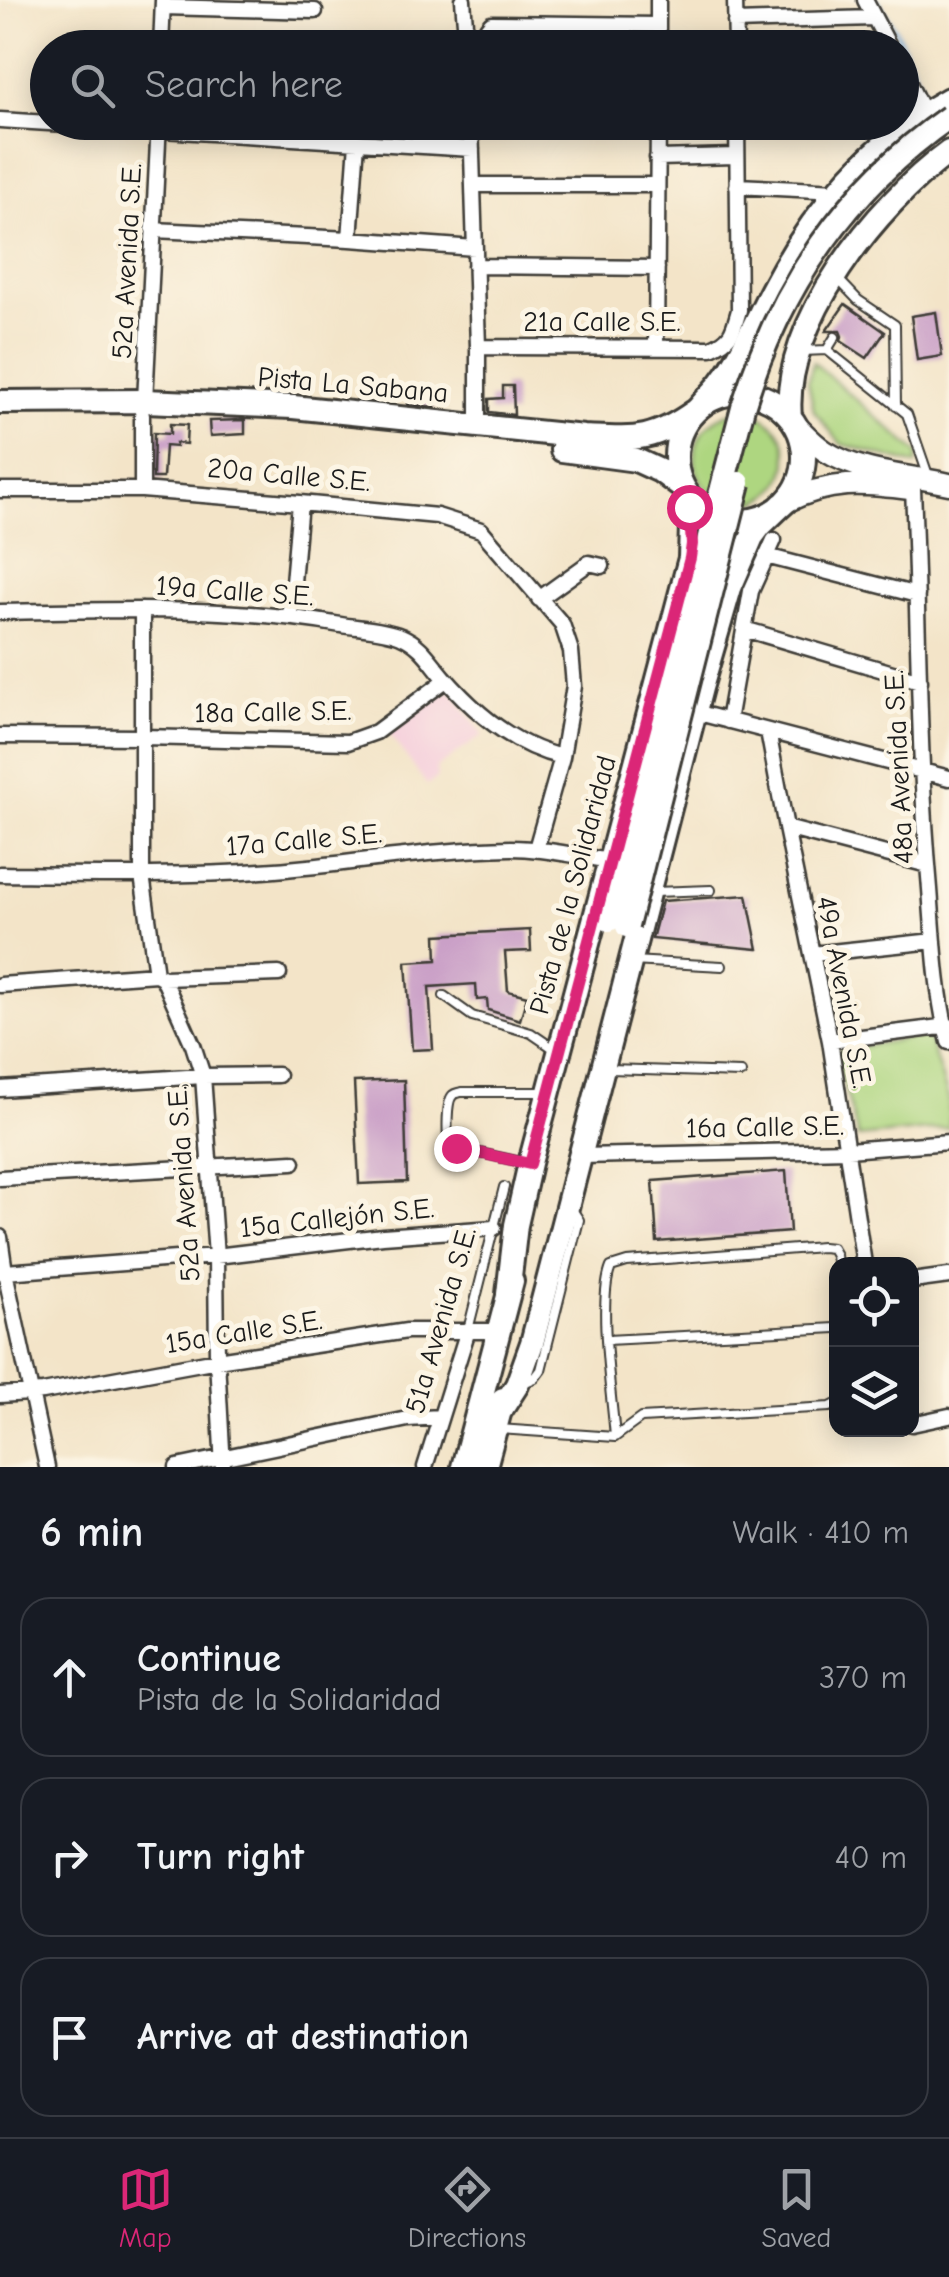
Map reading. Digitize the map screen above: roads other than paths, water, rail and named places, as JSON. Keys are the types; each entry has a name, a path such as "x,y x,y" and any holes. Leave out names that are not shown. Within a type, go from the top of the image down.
{"main road":[{"path":"919,108 949,99"},
{"path":"919,140 949,116"},
{"path":"618,923 746,452 777,354 815,277 851,225 896,176 949,135"},
{"path":"784,503 761,518 748,520 729,520 704,511 685,491 676,468 675,452 681,431 724,380 795,247 838,191 887,140"},
{"path":"484,1467 752,378 772,327 812,256 839,218 891,162 919,140"},
{"path":"497,1421 517,1385 532,1344 730,588 752,537 798,485 804,465 803,444 793,421 790,384 806,326 871,226 949,152"},
{"path":"696,410 724,395 749,394 772,402 793,421"},
{"name":"Pista La Sabana","path":"0,402 294,419 612,456 660,471 685,491"},
{"name":"Pista La Sabana","path":"0,416 143,408 293,407 631,439 664,431 696,410"},
{"name":"Pista de la Solidaridad","path":"508,1294 516,1225 530,1164 690,558 691,524 685,491"},
{"name":"Pista de la Solidaridad","path":"463,1467 508,1294 618,923"}],"street":[{"path":"464,0 466,30"},
{"path":"658,0 658,30"},
{"path":"735,30 736,0"},
{"path":"865,0 880,30"},
{"path":"162,30 163,3 315,11"},
{"path":"735,22 874,18"},
{"path":"487,30 491,23 658,25"},
{"path":"0,120 30,121"},
{"name":"52a Avenida S.E.","path":"142,490 157,140"},
{"path":"332,140 472,150"},
{"path":"472,140 478,427"},
{"path":"656,347 658,140"},
{"path":"736,140 737,186 838,191"},
{"path":"350,239 357,142"},
{"path":"657,158 736,156"},
{"path":"473,186 657,185"},
{"name":"21a Calle S.E.","path":"478,347 711,348 725,342 740,310 737,186"},
{"path":"153,230 475,248"},
{"path":"475,266 657,268"},
{"path":"793,421 819,447 842,460 931,484 949,498"},
{"path":"784,503 819,488 843,484 931,484"},
{"name":"48a Avenida S.E.","path":"931,484 917,595 922,771 934,941 948,1032"},
{"name":"20a Calle S.E.","path":"0,490 142,490 438,516 481,530 539,599"},
{"path":"290,616 300,503"},
{"path":"728,721 751,591 774,540"},
{"path":"766,556 917,595"},
{"path":"536,849 562,757 574,686 562,624 539,599 590,563 602,566"},
{"name":"52a Avenida S.E.","path":"142,610 142,875 160,976 193,1044 203,1076 216,1256 222,1462"},
{"name":"19a Calle S.E.","path":"0,612 142,610 290,616 399,635 421,647 446,680"},
{"path":"744,629 920,680"},
{"path":"446,680 502,732 562,757"},
{"name":"18a Calle S.E.","path":"0,736 348,742 376,732 446,680"},
{"path":"695,712 949,778"},
{"name":"49a Avenida S.E.","path":"768,731 830,1041 863,1257"},
{"path":"786,828 928,865"},
{"name":"17a Calle S.E.","path":"0,874 142,875 274,870 510,848 610,861"},
{"path":"812,954 934,941"},
{"path":"0,985 279,974"},
{"path":"830,1041 948,1032"},
{"path":"0,1089 203,1076 278,1076"},
{"name":"16a Calle S.E.","path":"581,1156 848,1150 949,1142"},
{"path":"0,1178 292,1162"},
{"name":"15a Callejón S.E.","path":"5,1272 494,1228"},
{"path":"0,1237 48,1467"},
{"path":"919,1280 949,1276"},
{"name":"51a Avenida S.E.","path":"425,1467 468,1330"},
{"name":"15a Calle S.E.","path":"0,1395 407,1332 498,1331"},
{"path":"919,1422 949,1416"},
{"path":"177,1467 222,1462 408,1418 440,1417"}],"lane":[{"path":"836,276 858,300 895,325 896,406"},
{"path":"852,310 858,300"},
{"path":"827,350 835,337"},
{"path":"798,351 827,350 907,414 931,484"},
{"path":"649,892 711,890"},
{"path":"632,961 722,966"},
{"path":"444,996 472,1016 531,1033 560,1053"},
{"path":"604,1069 741,1074"},
{"path":"530,1164 449,1144 450,1100 461,1092 550,1092"},
{"name":"51a Avenida S.E.","path":"468,1330 504,1187"},
{"path":"615,1437 607,1340 606,1280 611,1267 627,1262 822,1247 832,1248 836,1257"},
{"path":"607,1340 829,1328"},
{"path":"497,1421 615,1437 641,1418 829,1407"}],"waterway":[{"path":"877,0 895,30"},
{"path":"919,82 927,100"}]}
